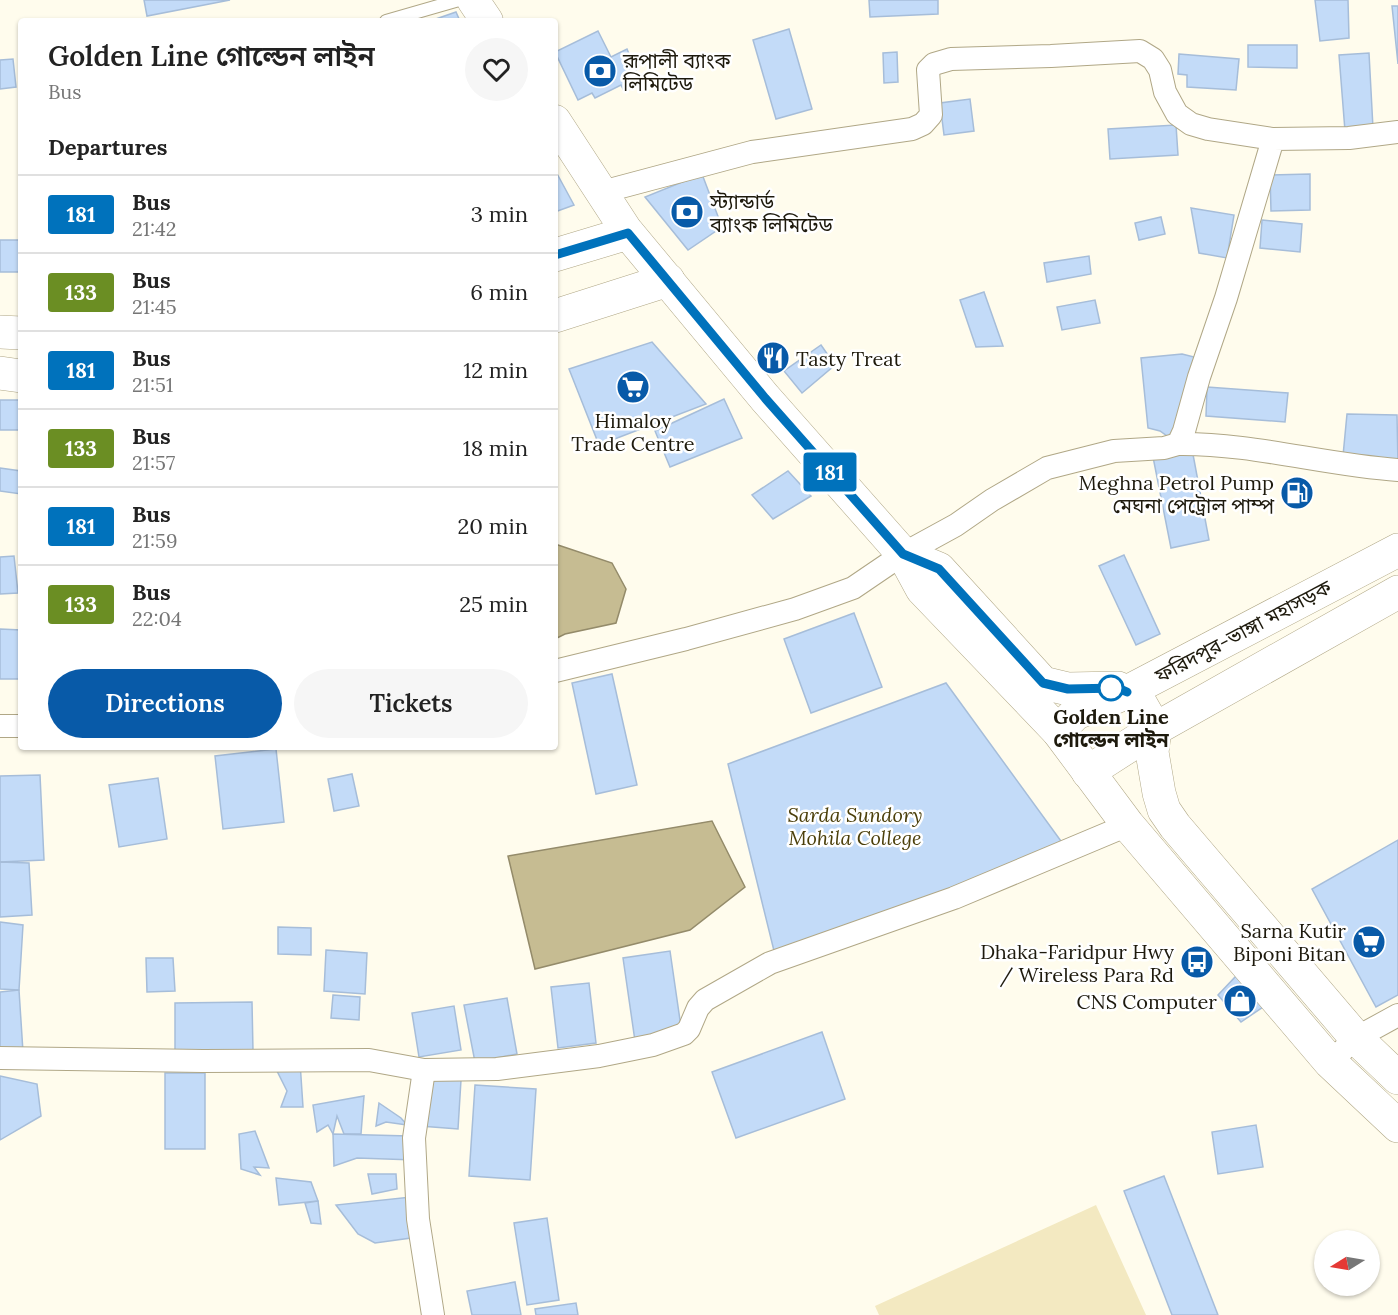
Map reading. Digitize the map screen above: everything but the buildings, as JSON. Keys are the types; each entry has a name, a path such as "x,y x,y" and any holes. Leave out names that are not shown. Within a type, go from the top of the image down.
{"highway":[{"path":"558,254 628,233 765,398 903,554 922,589 1058,731 1128,825 1330,1062 1398,1126"},
{"path":"558,315 668,280"},
{"path":"0,332 18,333"},
{"path":"0,373 18,376"},
{"name":"ফরিদপুর-ভাঙ্গা মহাসড়ক","path":"1058,731 1076,713 1127,692 1398,550"},
{"path":"903,554 939,569 1043,683 1068,689 1118,688 1138,701 1155,729 1152,752 1159,793 1164,810 1175,826 1356,1038 1398,1078"},
{"path":"1341,580 1359,615"},
{"name":"ফরিদপুর-ভাঙ্গা মহাসড়ক","path":"1088,772 1155,729 1398,592"}],"main road":[{"path":"473,0 485,18"},
{"path":"558,126 628,233"}],"street":[{"path":"602,192 752,152 912,129 923,124 931,115 928,70 934,64 951,59 1140,51 1153,59 1160,70 1165,92 1177,114 1191,124 1208,129 1273,139 1349,138 1398,132"},
{"path":"1178,444 1226,298 1273,139"},
{"path":"558,670 795,609 853,588 903,554 956,525 992,500 1047,468 1114,451 1164,448 1178,444 1206,444 1366,468 1398,470"},
{"path":"0,726 18,726"},
{"path":"0,1058 202,1061 369,1060 424,1070 497,1069 578,1059 653,1045 684,1034 705,1000 770,963 954,898 1128,825"},
{"path":"1330,1062 1356,1038 1398,1015"},
{"path":"424,1070 414,1138 418,1219 433,1315"}],"lane":[{"path":"396,18 459,0"}],"shaded area":[{"path":"558,545 612,563 626,589 616,623 558,638"},
{"path":"712,821 745,887 690,930 535,969 508,856"},
{"path":"1096,1205 1146,1315 879,1315 875,1306"}],"bus line":[{"name":"181","path":"558,254 628,233 765,398 903,554 939,569 1043,683 1068,689 1118,688 1127,692"}],"place":[{"name":"রূপালী ব্যাংক লিমিটেড","path":"600,71"},
{"name":"স্ট্যান্ডার্ড ব্যাংক লিমিটেড","path":"687,212"},
{"name":"Tasty Treat","path":"773,358"},
{"name":"Himaloy Trade Centre","path":"633,387"},
{"name":"Meghna Petrol Pump মেঘনা পেট্রোল পাম্প","path":"1297,493"},
{"name":"Golden Line গোল্ডেন লাইন","path":"1111,688"},
{"name":"Sarna Kutir Biponi Bitan","path":"1369,942"},
{"name":"Dhaka-Faridpur Hwy / Wireless Para Rd","path":"1197,962"},
{"name":"CNS Computer","path":"1240,1001"}],"park label":[{"name":"Sarda Sundory Mohila College","path":"855,826"}]}
